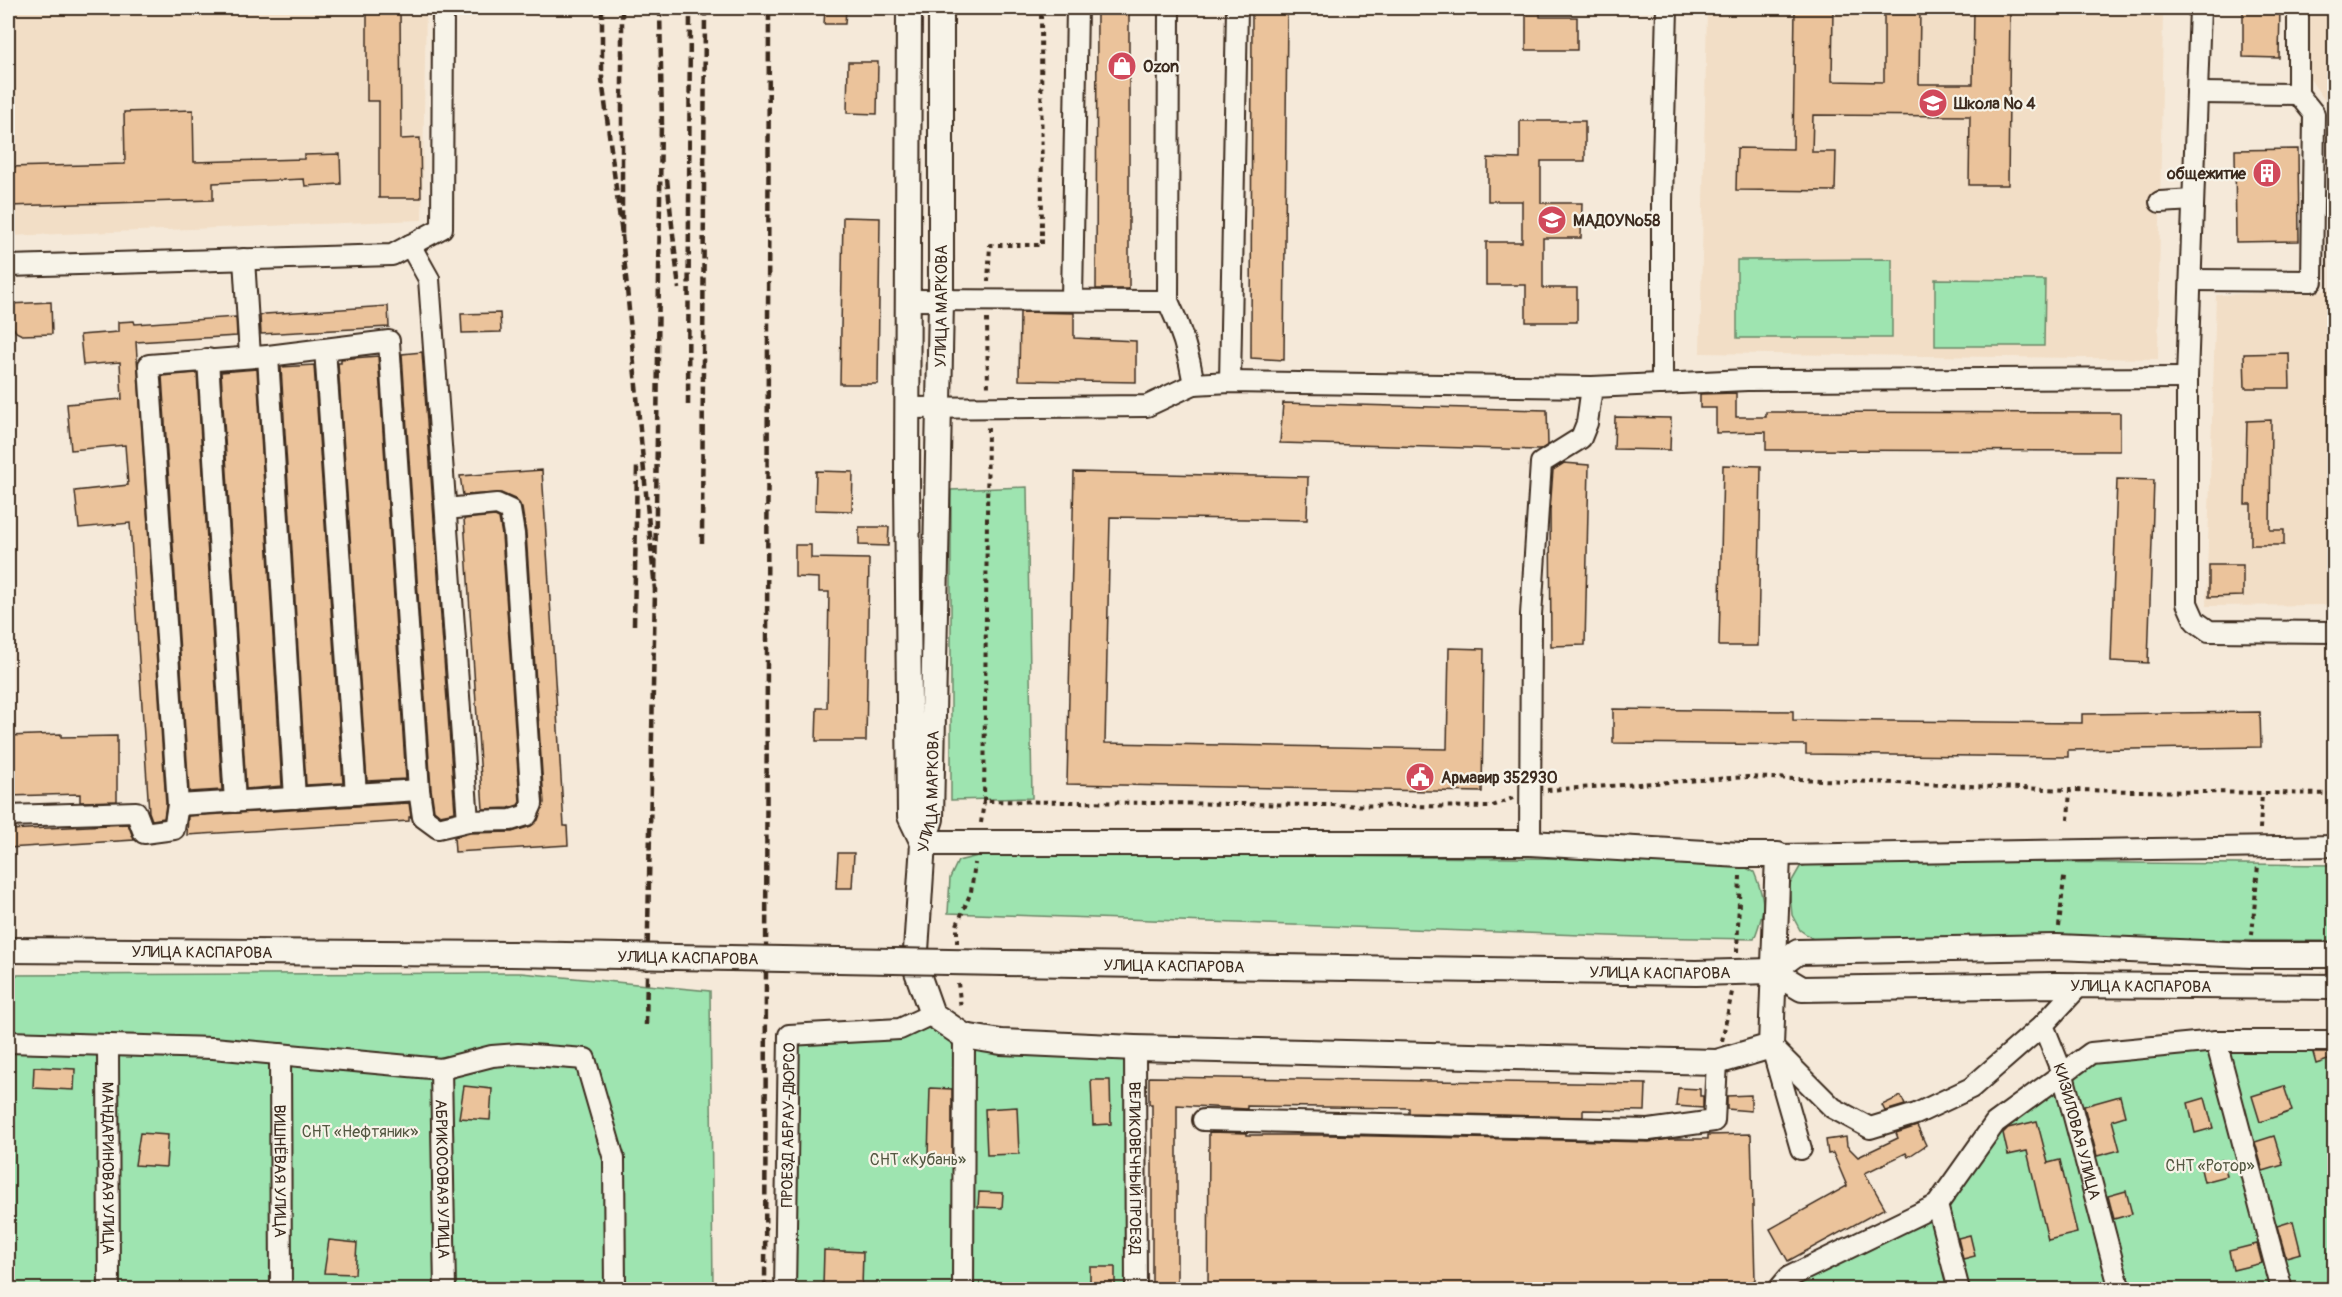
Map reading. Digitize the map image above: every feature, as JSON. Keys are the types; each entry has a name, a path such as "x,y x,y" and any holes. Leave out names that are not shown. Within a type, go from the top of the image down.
{"main road":[{"name":"УЛИЦА МАРКОВА","path":"909,8 907,408 910,816 923,843"},
{"name":"УЛИЦА МАРКОВА","path":"923,843 931,819 940,301 941,8"},
{"path":"923,843 1530,843 1778,855 1771,1046 1717,1062 1135,1048 1001,1042 964,1036 932,1014 915,966 923,843"},
{"name":"УЛИЦА КАСПАРОВА","path":"1772,971 1798,952 2057,948 2251,955 2334,955"},
{"name":"УЛИЦА КАСПАРОВА","path":"8,950 511,954 1696,973 1772,971 1802,989 2079,986 2334,987"}],"street":[{"path":"8,266 392,255 442,228 443,8"},
{"path":"1072,299 1077,8"},
{"path":"1169,8 1168,301 1181,328 1194,384"},
{"path":"1230,382 1237,8"},
{"path":"1662,384 1662,189 1667,8"},
{"path":"2200,8 2187,378 2185,576 2187,603 2195,621 2209,631 2334,632"},
{"path":"2191,280 2312,281 2314,114 2298,94 2298,8"},
{"path":"2197,93 2298,94"},
{"path":"2160,202 2193,200"},
{"path":"410,245 429,279 468,821"},
{"path":"244,259 259,356 295,798"},
{"path":"907,300 1168,301"},
{"path":"8,816 136,812 144,833 174,829 178,805 149,365 259,356 389,341 419,790 423,817 438,828 468,821 512,820 527,815 532,804 514,534 510,510 497,504 446,508"},
{"path":"325,349 356,794"},
{"path":"208,359 235,802"},
{"path":"907,408 1147,406 1194,384 1230,382 1592,387 1747,380 2187,378"},
{"path":"1530,843 1531,615 1541,463 1581,438 1587,423 1592,387"},
{"path":"178,805 419,790"},
{"path":"1778,855 2334,846"},
{"path":"1771,1046 1833,1108 1870,1128 1916,1114 1971,1088 2043,1025 2079,986"},
{"name":"ПРОЕЗД АБРАУ-ДЮРСО","path":"785,1290 789,1035 900,1029 932,1014"},
{"name":"КИЗИЛОВАЯ УЛИЦА","path":"2043,1025 2063,1075 2120,1290"},
{"path":"963,1290 964,1036"},
{"path":"8,1041 213,1048 441,1069 492,1056 585,1059 614,1159 615,1290"},
{"path":"2216,1041 2282,1290"},
{"path":"1787,1286 1937,1205 1995,1123 2091,1053 2216,1041 2334,1041"},
{"name":"МАНДАРИНОВАЯ УЛИЦА","path":"108,1046 109,1290"},
{"path":"1771,1046 1801,1149"},
{"name":"ВЕЛИКОВЕЧНЫЙ ПРОЕЗД","path":"1135,1048 1136,1290"},
{"name":"ВИШНЁВАЯ УЛИЦА","path":"280,1054 281,1290"},
{"path":"1203,1120 1591,1129 1673,1128 1714,1121 1717,1062"},
{"name":"АБРИКОСОВАЯ УЛИЦА","path":"441,1069 445,1290"},
{"path":"1937,1205 1959,1290"}],"path":[{"path":"957,948 957,925 971,892 984,801 987,300 990,245 1041,245 1041,8"},
{"path":"984,801 1490,807 1531,791 1747,777 2070,790 2334,794"},
{"path":"2068,820 2070,790"},
{"path":"2260,833 2262,793"},
{"path":"2251,939 2259,864"},
{"path":"2059,927 2064,877"},
{"path":"957,981 964,1036"}],"shaded area":[{"path":"8,8 426,8 422,220 8,236"},
{"name":"Школа № 4","path":"1707,8 2163,8 2158,359 1700,353"},
{"path":"2308,8 2334,8 2334,114 2310,79"},
{"path":"2334,290 2334,605 2206,606 2216,295"}],"green space":[{"path":"1892,259 1892,338 1737,338 1737,260"},
{"path":"1935,279 2045,280 2044,346 1935,346"},
{"path":"1027,487 1032,798 951,800 951,490"},
{"path":"990,853 1731,860 1754,872 1763,905 1761,920 1754,939 948,913 950,878 958,861"},
{"path":"1823,860 2334,865 2334,941 1813,939 1800,930 1792,915 1789,886 1800,867"},
{"name":"СНТ «Нефтяник»","path":"521,973 710,991 713,1289 8,1289 8,975"},
{"name":"СНТ «Кубань»","path":"932,1014 964,1036 1135,1048 1136,1289 785,1290 789,1035 900,1029"},
{"name":"СНТ «Ротор»","path":"2334,1041 2334,1289 1778,1290 1937,1205 1995,1123 2091,1053"}],"building":[{"path":"367,8 400,8 401,139 420,138 421,198 379,198 379,101 367,101"},
{"path":"1097,8 1129,8 1129,289 1096,289"},
{"path":"1252,8 1287,8 1284,360 1251,358"},
{"path":"1526,8 1540,8 1540,17 1577,17 1577,50 1526,50"},
{"path":"1795,8 1833,8 1832,81 1884,82 1884,8 1920,8 1919,84 1973,84 1974,8 2010,8 2008,185 1969,185 1970,116 1813,115 1812,152 1836,152 1835,191 1736,190 1737,148 1793,149"},
{"path":"2243,8 2280,8 2279,58 2243,57"},
{"path":"825,9 846,9 845,24 824,24"},
{"path":"848,62 878,62 877,114 847,113"},
{"path":"193,110 194,162 304,159 304,155 340,154 341,184 305,186 304,179 213,183 213,200 8,206 8,167 125,164 124,112"},
{"name":"МАДОУ№58","path":"1520,121 1585,121 1585,161 1541,161 1541,203 1582,203 1581,238 1543,238 1543,288 1577,288 1577,322 1526,322 1526,285 1486,285 1486,242 1522,242 1522,201 1488,201 1488,158 1520,159"},
{"name":"общежитие","path":"2298,149 2299,241 2236,242 2235,150"},
{"path":"843,217 880,218 878,384 840,384"},
{"path":"51,302 52,334 22,335 16,332 8,320 8,304"},
{"path":"388,306 389,327 261,334 260,316 265,314"},
{"path":"1020,312 1074,313 1074,338 1136,341 1136,382 1019,380"},
{"path":"500,313 501,332 462,333 461,314"},
{"path":"236,317 237,336 136,342 166,804 164,818 152,820 149,812 130,523 79,528 75,491 128,485 125,445 71,450 67,404 122,399 120,362 83,365 80,335 118,332 118,322 134,321 135,324"},
{"path":"422,352 455,812 440,815 434,810 431,789 402,354"},
{"path":"2289,353 2290,388 2245,388 2244,354"},
{"path":"378,356 406,779 367,781 338,363 341,363 341,359"},
{"path":"314,365 343,783 306,785 281,367"},
{"path":"257,369 282,786 246,789 221,372"},
{"path":"197,373 222,790 189,792 162,376"},
{"path":"1736,393 1736,417 1766,417 1766,412 2120,413 2120,451 1766,450 1766,432 1716,433 1716,408 1700,408 1700,394"},
{"path":"1283,403 1547,410 1548,445 1540,450 1280,443"},
{"path":"1615,417 1671,418 1670,450 1614,449"},
{"path":"2271,420 2270,530 2284,530 2284,545 2251,545 2251,504 2245,504 2247,421"},
{"path":"1564,463 1589,465 1585,645 1551,646 1550,511 1553,470"},
{"path":"1723,465 1761,466 1758,646 1719,646"},
{"path":"542,470 564,826 567,826 568,845 455,852 454,837 470,833 512,832 531,826 538,820 544,803 526,533 522,508 515,499 501,493 463,495 460,476"},
{"path":"816,471 853,472 852,511 815,510"},
{"path":"1074,472 1308,477 1307,520 1110,517 1105,743 1447,749 1449,648 1484,649 1482,792 1067,784"},
{"path":"2117,479 2154,480 2148,663 2111,661"},
{"path":"495,516 499,518 502,535 520,802 509,808 483,809 464,519"},
{"path":"859,527 889,527 888,546 859,545"},
{"path":"795,545 811,545 811,558 869,559 866,741 816,741 817,708 827,708 829,592 819,592 819,578 795,577"},
{"path":"2209,565 2243,565 2243,596 2209,597"},
{"path":"1613,709 1793,711 1793,720 2082,723 2082,714 2260,712 2261,747 2068,750 2068,757 1806,754 1806,745 1613,743"},
{"path":"61,734 61,737 117,736 117,801 80,802 80,794 8,796 8,736"},
{"path":"409,803 411,817 409,821 187,835 188,816"},
{"path":"128,824 134,840 8,848 8,830"},
{"path":"838,853 854,853 852,888 836,888"},
{"path":"2313,1053 2334,1053 2334,1058 2316,1064"},
{"path":"34,1067 75,1069 74,1090 33,1088"},
{"path":"1149,1077 1646,1084 1645,1111 1583,1110 1583,1117 1409,1113 1409,1108 1247,1106 1247,1109 1177,1105 1177,1290 1152,1290 1152,1104 1149,1104"},
{"path":"1091,1080 1110,1080 1111,1124 1093,1125"},
{"path":"464,1086 492,1089 490,1120 459,1118"},
{"path":"2284,1086 2292,1111 2260,1122 2252,1096"},
{"path":"930,1088 952,1089 952,1157 928,1156"},
{"path":"1678,1088 1700,1089 1700,1096 1703,1096 1703,1108 1676,1106"},
{"path":"1751,1095 1751,1111 1727,1109 1727,1096"},
{"path":"1901,1096 1905,1105 1885,1111 1882,1105"},
{"path":"2120,1096 2125,1116 2112,1120 2120,1150 2097,1156 2084,1106"},
{"path":"2205,1098 2213,1128 2195,1133 2188,1103"},
{"path":"1017,1107 1019,1154 987,1155 985,1109"},
{"path":"2037,1121 2048,1163 2060,1160 2077,1233 2048,1240 2027,1151 2008,1155 2003,1133 2008,1128"},
{"path":"1917,1126 1926,1145 1908,1157 1906,1153 1865,1173 1885,1208 1788,1261 1770,1229 1847,1186 1833,1153 1828,1154 1826,1140 1846,1137 1847,1146 1858,1157 1898,1138 1896,1133"},
{"path":"1209,1132 1247,1133 1247,1135 1649,1142 1670,1139 1708,1139 1708,1135 1751,1134 1755,1280 1746,1285 1748,1290 1208,1290"},
{"path":"140,1133 168,1135 166,1167 135,1165"},
{"path":"2274,1136 2283,1165 2263,1171 2255,1142"},
{"path":"2223,1160 2227,1176 2204,1182 2200,1165"},
{"path":"2126,1191 2132,1214 2114,1219 2108,1196"},
{"path":"979,1192 1003,1193 1002,1208 978,1207"},
{"path":"2293,1221 2301,1253 2286,1257 2277,1226"},
{"path":"1970,1235 1975,1256 1963,1259 1958,1238"},
{"path":"329,1240 357,1243 355,1274 324,1273"},
{"path":"2257,1244 2262,1263 2233,1270 2229,1251"},
{"path":"824,1250 863,1252 862,1288 823,1286"},
{"path":"1090,1267 1115,1267 1115,1290 1090,1290"}],"railway":[{"path":"602,8 602,79 622,235 622,8"},
{"path":"660,8 662,125"},
{"path":"688,405 690,8"},
{"path":"702,543 705,8"},
{"path":"765,1290 769,8"},
{"path":"622,235 655,590 661,119"},
{"path":"667,179 679,289"},
{"path":"634,625 637,466"},
{"path":"646,1025 655,590"}],"place":[{"name":"Ozon","path":"1122,66"},
{"name":"Школа № 4","path":"1933,103"},
{"name":"общежитие","path":"2267,173"},
{"name":"МАДОУ№58","path":"1552,220"},
{"name":"Армавир 352930","path":"1420,777"}]}
